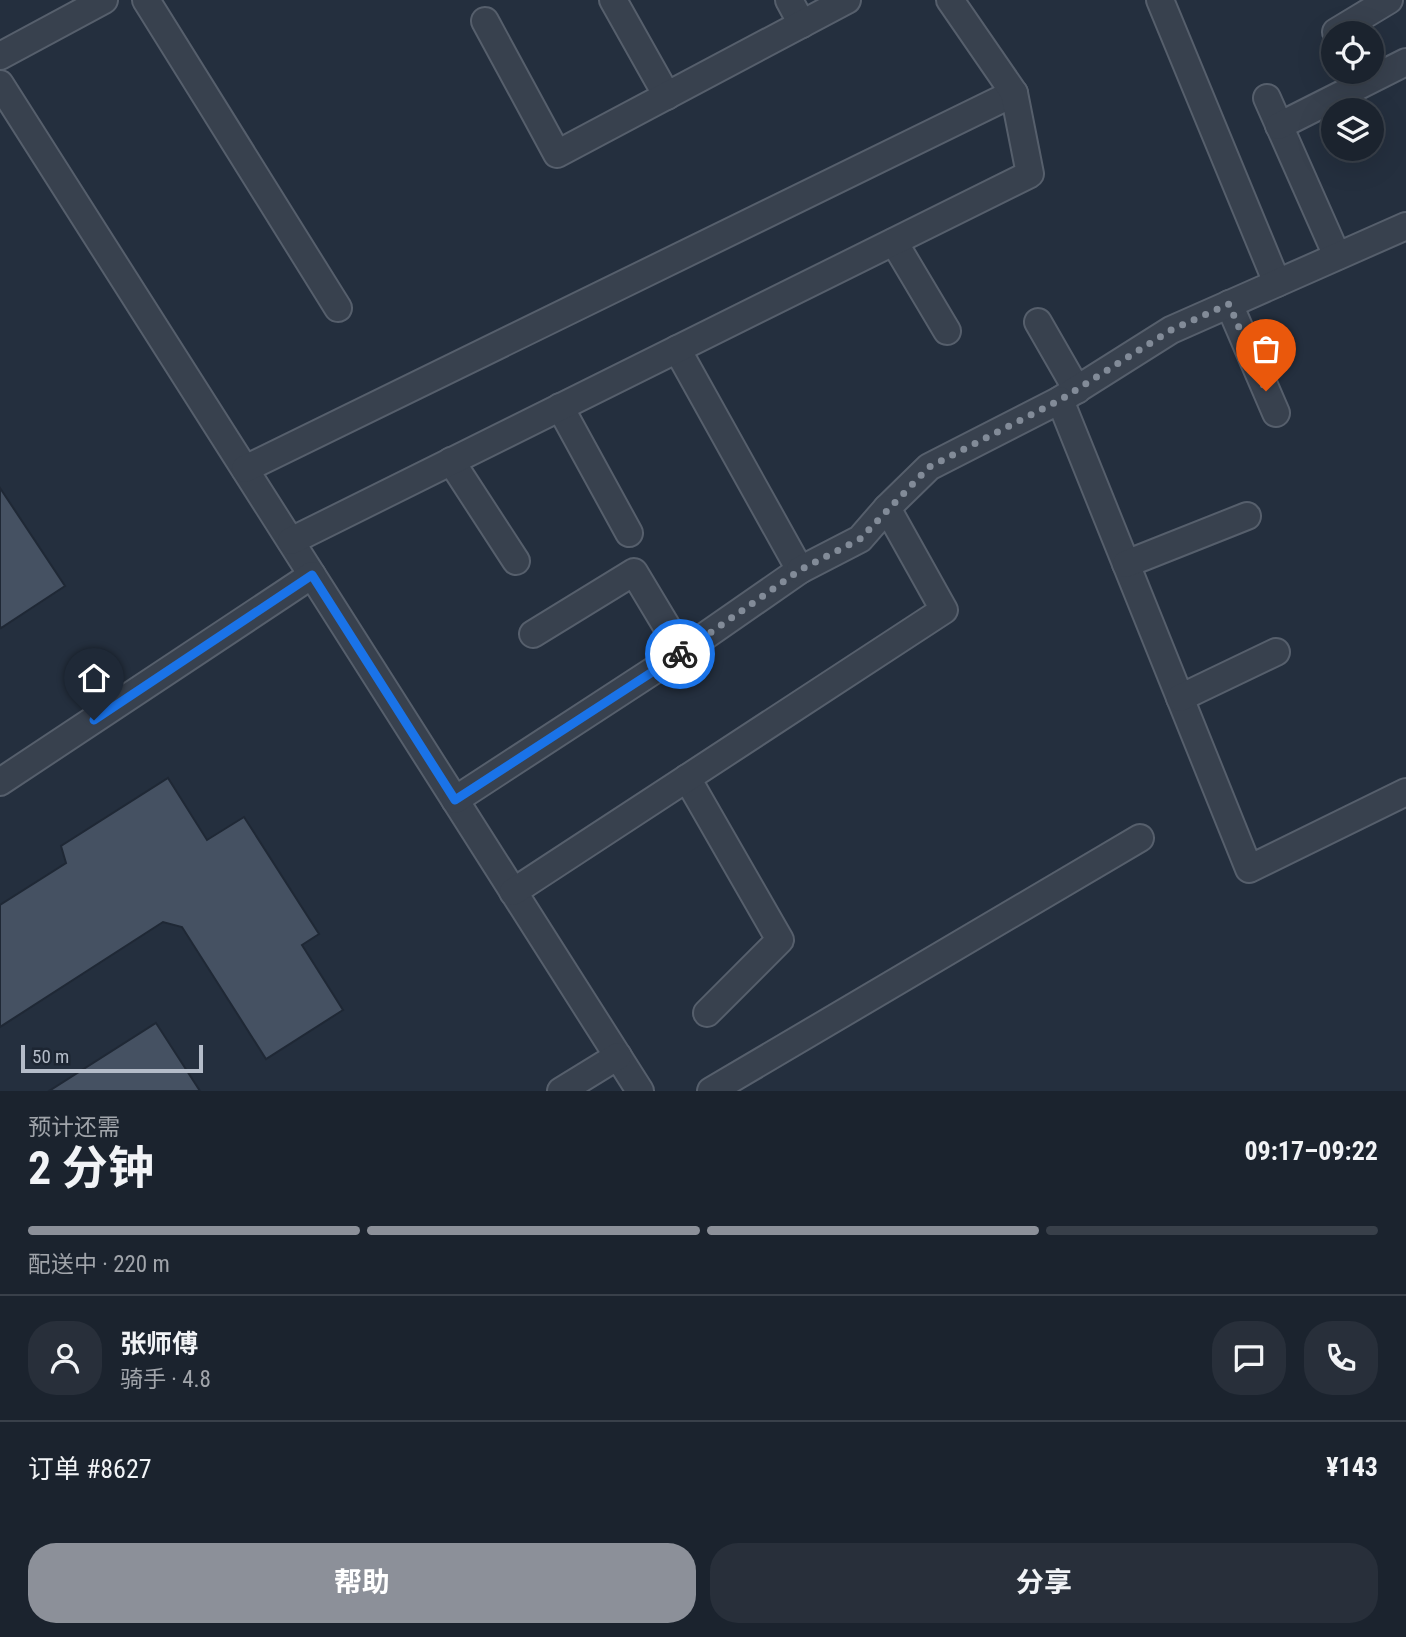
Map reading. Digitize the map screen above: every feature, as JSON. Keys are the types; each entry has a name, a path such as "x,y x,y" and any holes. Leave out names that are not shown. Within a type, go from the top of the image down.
{"street":[{"path":"0,55 103,0"},
{"path":"146,0 338,309"},
{"path":"613,0 667,96"},
{"path":"789,0 802,24"},
{"path":"485,21 557,154 848,0"},
{"path":"290,541 1030,174 1014,93 950,0"},
{"path":"1160,0 1277,283"},
{"path":"1354,21 1389,0"},
{"path":"1279,126 1406,62"},
{"path":"0,84 618,1056 630,1087"},
{"path":"245,469 1014,93"},
{"path":"1267,98 1337,256"},
{"path":"455,800 682,652 800,570 860,539 929,467 1069,395 1171,330 1406,226"},
{"path":"894,242 947,331"},
{"path":"1229,304 1276,413"},
{"path":"1038,322 1069,395 1126,564 1249,869 1406,792"},
{"path":"677,349 800,570"},
{"path":"560,407 629,533"},
{"path":"451,461 516,561"},
{"path":"513,892 944,610 887,508"},
{"path":"1126,564 1247,516"},
{"path":"533,634 634,572 682,652"},
{"path":"2,775 312,575"},
{"path":"1180,698 1276,652"},
{"path":"687,778 780,940 707,1013"},
{"path":"711,1091 1140,838"},
{"path":"561,1091 618,1056"}],"building":[{"path":"0,488 65,586 1,628 0,626"},
{"path":"168,778 207,840 244,817 319,934 302,945 343,1010 266,1059 182,927 163,922 0,1027 0,905 66,863 61,846"},
{"path":"156,1023 200,1091 49,1091"}],"way so far":[{"path":"680,654 800,570 860,539 929,467 1060,400 1171,330 1229,304 1266,391"}],"route":[{"path":"94,720 312,575 455,800 680,654"}]}
